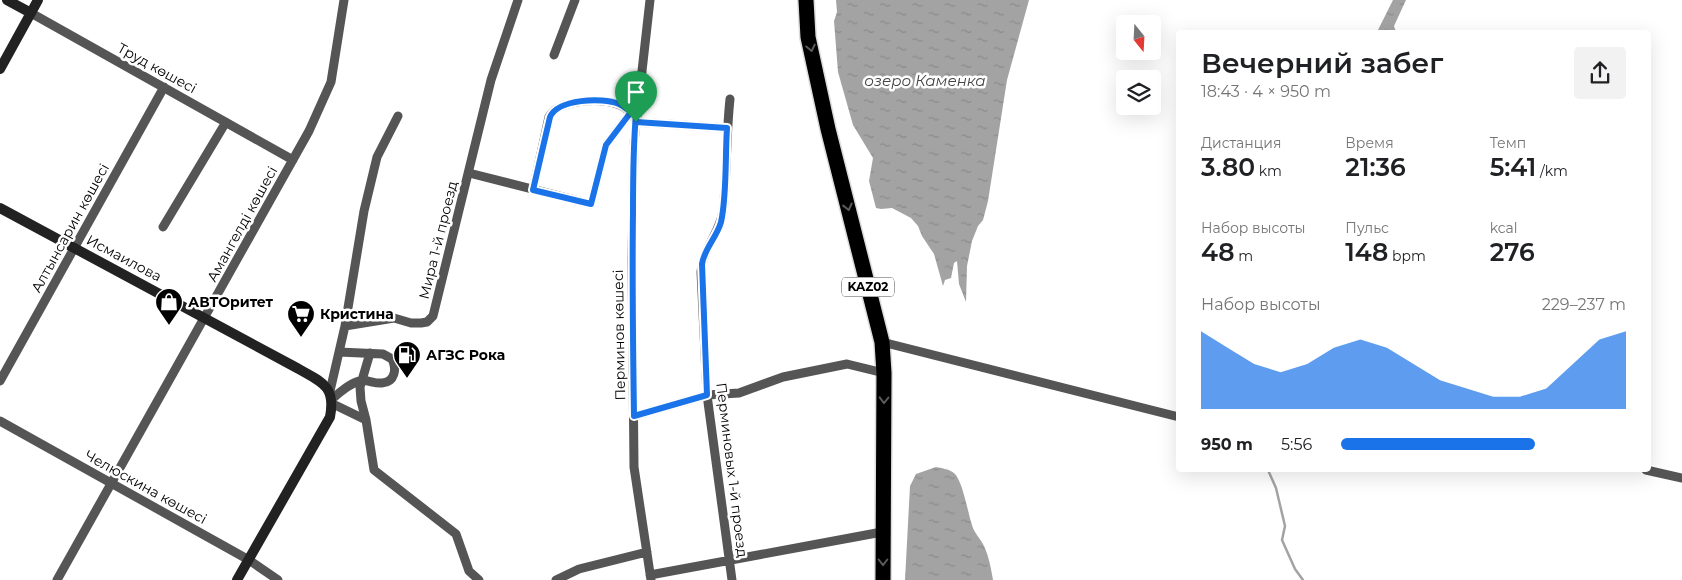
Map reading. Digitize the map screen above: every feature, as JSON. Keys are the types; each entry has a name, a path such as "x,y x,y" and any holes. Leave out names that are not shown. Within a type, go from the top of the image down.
{"highway":[{"name":"KAZ02","path":"806,0 808,37 828,129 882,342 884,374 883,580"}],"street":[{"name":"Труд көшесі","path":"7,0 294,160"},
{"path":"0,69 38,0"},
{"name":"Амангелді көшесі","path":"57,580 310,131 331,82 344,0"},
{"name":"Мира 1-й проезд","path":"345,326 394,318 418,323 427,322 434,313 492,80 518,0"},
{"path":"554,54 575,0"},
{"name":"Перминов көшесі","path":"650,0 634,116 632,260 634,467 651,578"},
{"name":"Алтынсарин көшесі","path":"0,381 164,88"},
{"name":"Перминовых 1-й проезд","path":"730,99 723,211 720,224 704,255 702,264 707,395 732,580"},
{"path":"533,190 550,117 555,109 569,104 597,100 619,104 634,116 727,128"},
{"path":"237,580 330,417 339,352 364,211 377,157 398,116"},
{"path":"469,173 591,204 606,145 634,116"},
{"path":"163,227 226,122"},
{"name":"Исмаилова","path":"0,208 313,377 332,398"},
{"path":"882,342 1176,416"},
{"path":"332,398 350,384 362,380 387,382 394,375 395,369 392,359 383,354 339,352"},
{"path":"370,353 360,394 374,470 456,534 469,571 479,580"},
{"path":"634,416 707,395 739,393 783,377 847,364 884,374"},
{"path":"332,398 366,420"},
{"name":"Челюскина көшесі","path":"0,422 249,560 278,580"},
{"path":"1651,471 1682,478"},
{"path":"651,578 882,532"},
{"path":"556,580 580,569 647,552"}],"water":[{"name":"озеро Каменка","path":"836,0 1029,0 1007,80 988,201 983,220 978,226 972,241 967,266 966,302 959,284 957,261 954,263 951,278 945,280 943,286 934,254 918,226 911,218 892,208 876,208 869,181 873,158 853,125 838,72 834,21 837,12"},
{"path":"1393,0 1406,0 1394,26 1395,30 1378,30"},
{"path":"936,467 950,471 957,477 963,490 973,528 983,543 987,554 993,580 905,580 910,486 916,474"}],"waterway":[{"path":"1269,472 1276,488 1285,526 1282,540 1295,569 1303,580"}],"place":[{"name":"АВТОритет","path":"169,326"},
{"name":"Кристина","path":"301,338"},
{"name":"АГЗС Рока","path":"407,379"}],"route":[{"path":"636,122 636,114 631,112 606,145 591,204 533,190 550,117 555,109 569,104 597,100 619,104 636,114 632,260 634,416 707,395 701,272 702,259 720,224 723,211 727,128 636,122"}]}
